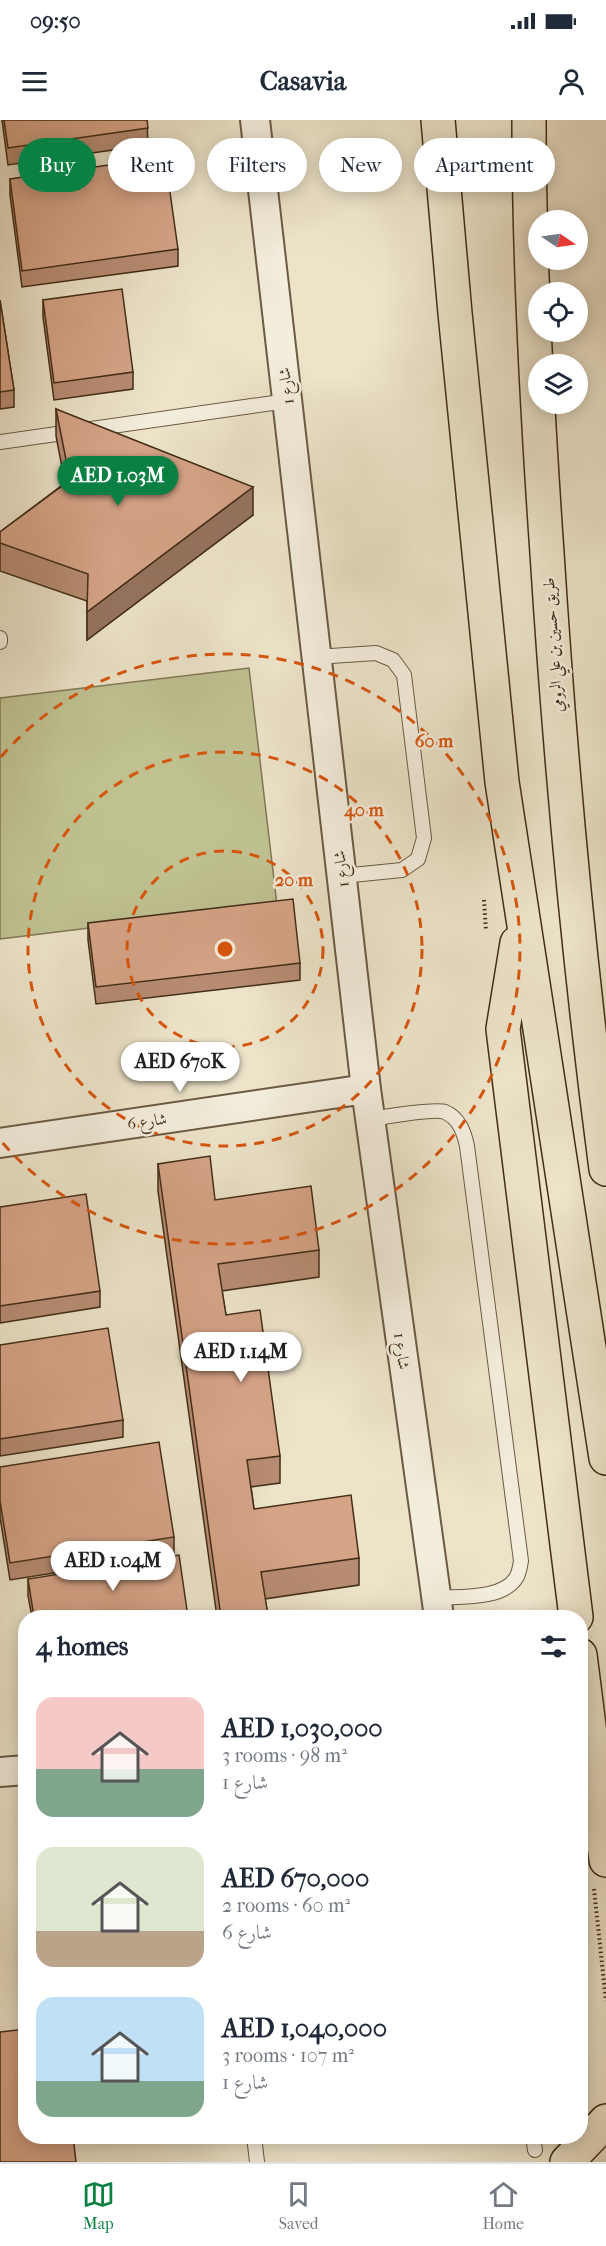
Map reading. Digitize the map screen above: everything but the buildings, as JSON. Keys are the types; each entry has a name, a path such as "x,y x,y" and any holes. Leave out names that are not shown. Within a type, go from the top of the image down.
{"highway":[{"path":"438,120 502,782 606,1458"},
{"name":"طريق حسين بن علي الرومي","path":"529,120 529,201 536,394 551,621 574,900 606,1169"},
{"path":"522,911 503,1029 575,1610"},
{"path":"588,1718 606,1860"},
{"path":"588,2140 606,2121"},
{"path":"567,2162 584,2144"}],"street":[{"name":"شارع 1","path":"255,120 366,1089 438,1607"},
{"name":"شارع 6","path":"0,1143 366,1089"},
{"path":"562,1610 570,1570"},
{"path":"0,1772 18,1771"}],"lane":[{"path":"0,442 287,401"},
{"path":"316,657 376,653 393,660 404,675 424,838 418,859 402,870 342,876"},
{"path":"370,1119 443,1111 456,1119 464,1131 467,1146 521,1560 517,1577 508,1587 495,1593 438,1607"},
{"path":"255,2144 257,2162"}],"green space":[{"path":"249,668 277,905 0,939 0,698"}]}
